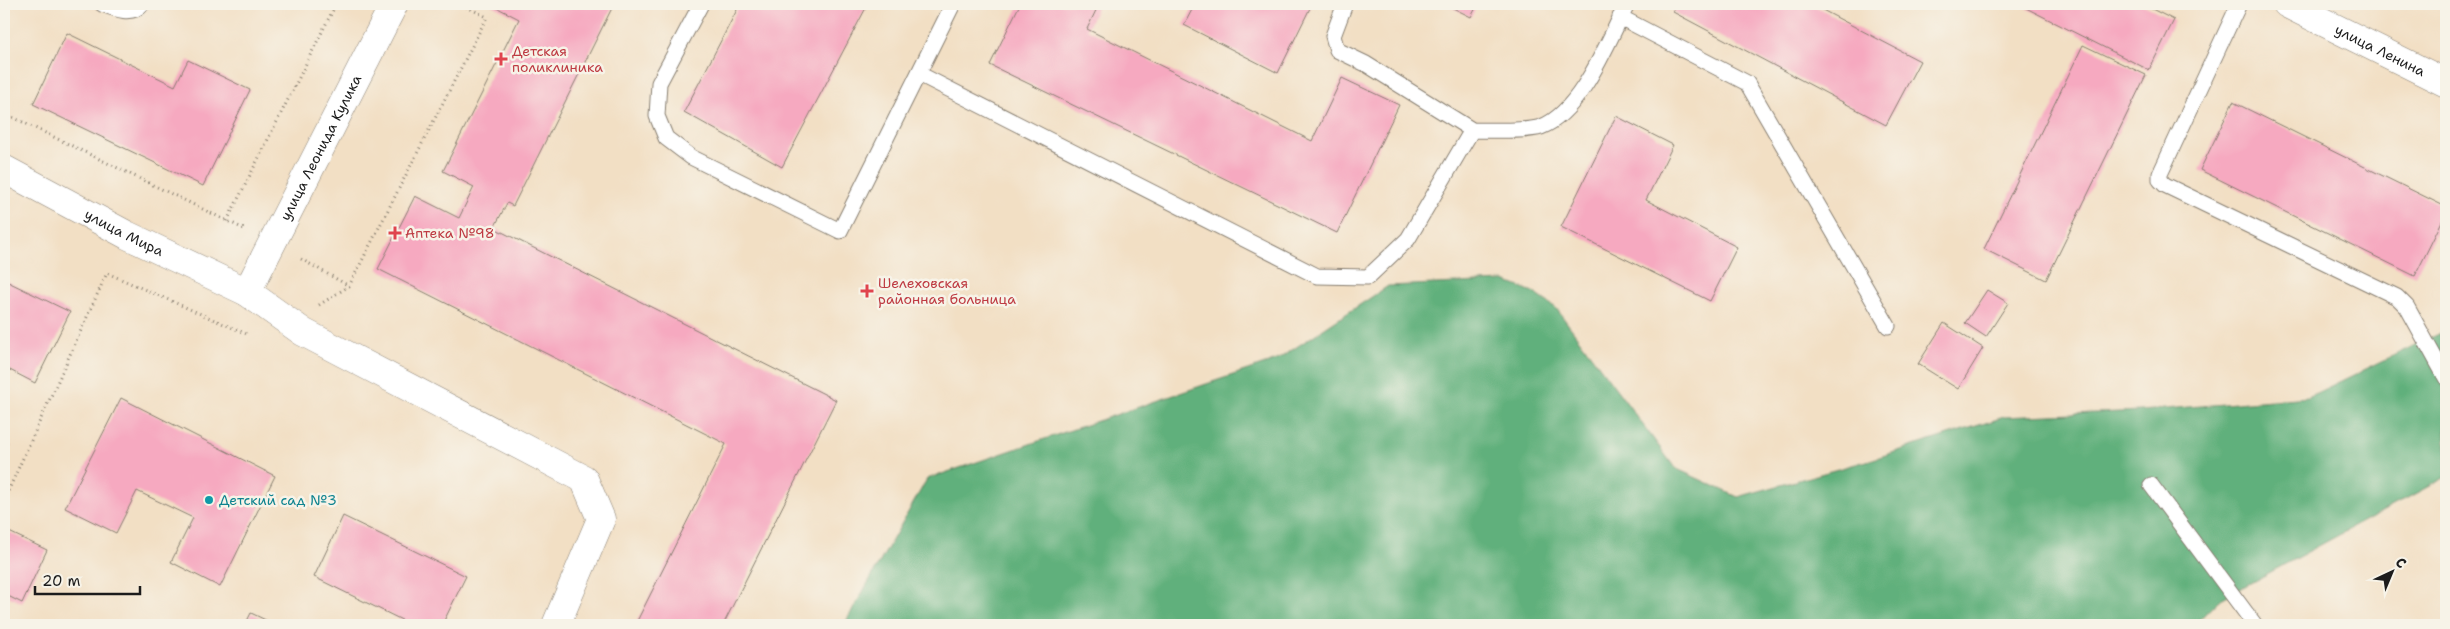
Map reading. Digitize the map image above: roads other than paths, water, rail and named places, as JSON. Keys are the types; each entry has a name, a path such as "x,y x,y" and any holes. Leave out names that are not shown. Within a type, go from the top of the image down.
{"street":[{"name":"улица Леонида Кулика","path":"247,292 394,4"},
{"name":"улица Ленина","path":"2287,4 2446,82"},
{"name":"улица Мира","path":"4,169 127,234 247,292 303,332 584,479 601,519 556,625"}],"lane":[{"path":"102,4 115,10 129,10 142,4"},
{"path":"701,4 659,83 657,116 666,138 691,157 840,231 953,4"},
{"path":"1345,4 1332,36 1337,50 1366,64 1472,130 1539,128 1559,118 1578,97 1624,10 1747,83 1888,326"},
{"path":"2239,4 2160,174 2160,180 2165,185 2398,297 2407,308 2446,378"},
{"path":"919,74 1317,276 1368,277 1408,239 1472,130"},
{"path":"2152,484 2255,625"}],"place":[{"name":"Детская поликлиника","path":"501,59"},
{"name":"Аптека №98","path":"395,233"},
{"name":"Шелеховская районная больница","path":"867,291"},
{"name":"Детский сад №3","path":"209,500"}]}
